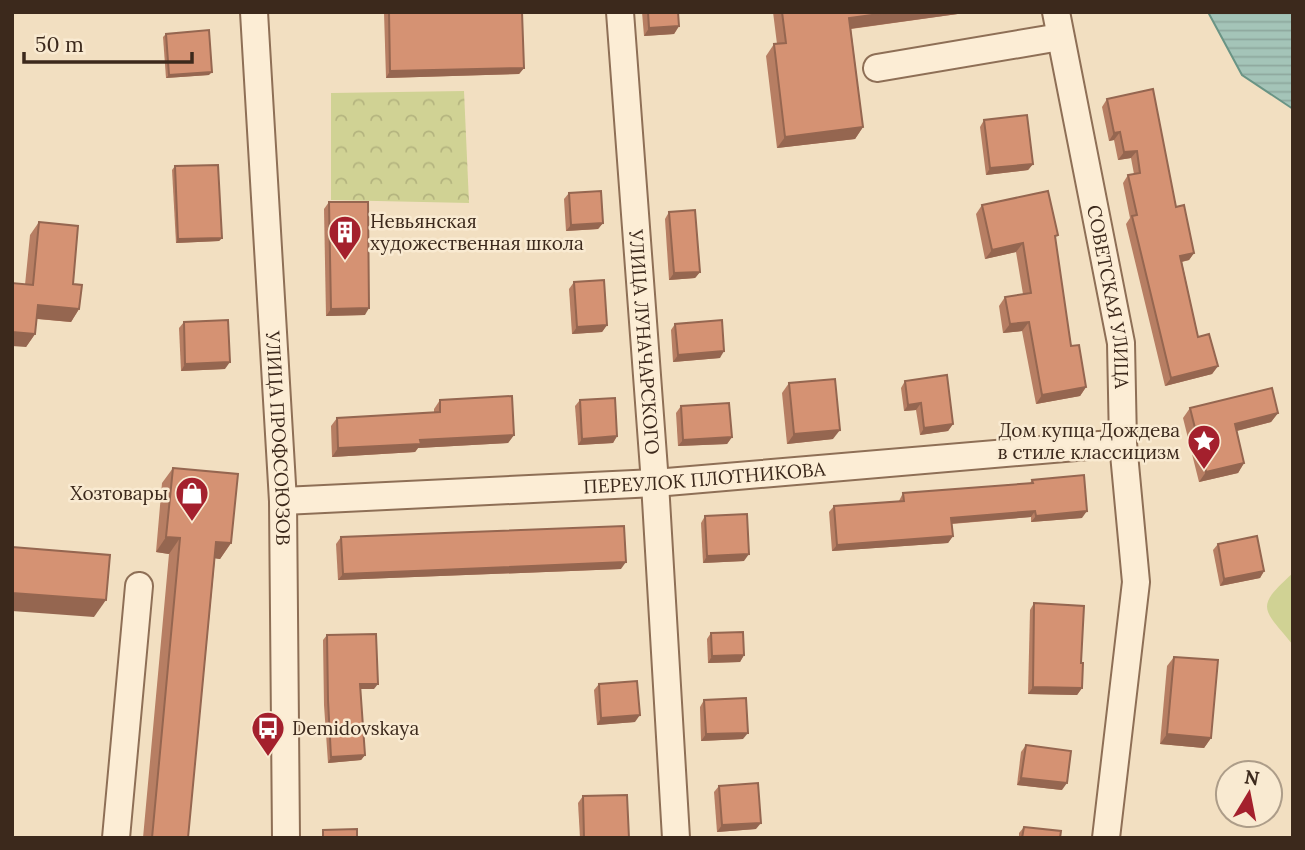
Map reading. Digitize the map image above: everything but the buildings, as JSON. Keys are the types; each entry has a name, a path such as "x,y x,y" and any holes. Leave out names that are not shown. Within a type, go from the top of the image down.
{"street":[{"name":"УЛИЦА ЛУНАЧАРСКОГО","path":"620,12 655,483 676,838"},
{"path":"877,68 1058,24"},
{"name":"СОВЕТСКАЯ УЛИЦА","path":"1058,24 1121,343 1123,443 1136,582 1105,838"},
{"name":"УЛИЦА ПРОФСОЮЗОВ","path":"255,25 283,501 286,838"},
{"name":"ПЕРЕУЛОК ПЛОТНИКОВА","path":"283,501 655,483 1123,443"},
{"path":"116,838 139,586"}],"green space":[{"path":"464,91 469,203 331,200 331,93"},
{"path":"1293,573 1293,645 1267,608 1272,594"}],"shaded area":[{"path":"1208,12 1293,12 1293,109 1242,75"}],"place":[{"name":"Невьянская художественная школа","path":"345,262"},
{"name":"Дом купца Дождева в стиле классицизм","path":"1204,471"},
{"name":"Хозтовары","path":"192,523"},
{"name":"Demidovskaya","path":"268,758"}]}
